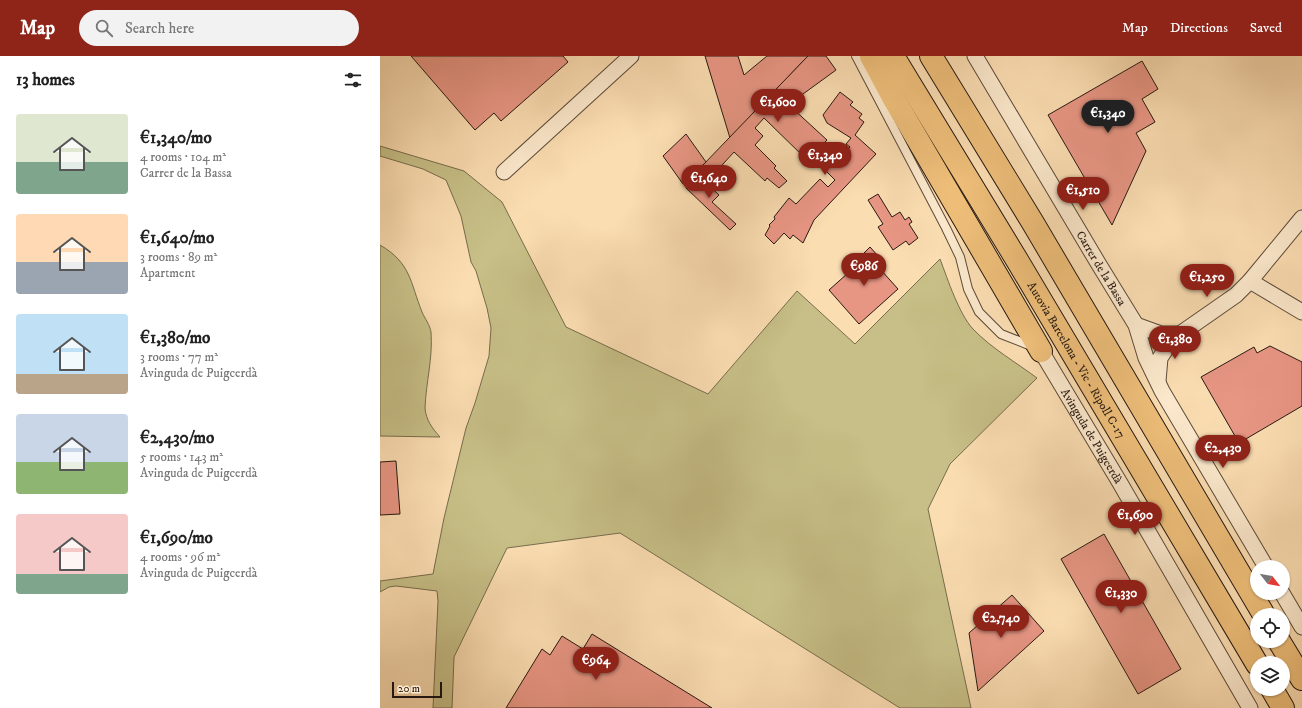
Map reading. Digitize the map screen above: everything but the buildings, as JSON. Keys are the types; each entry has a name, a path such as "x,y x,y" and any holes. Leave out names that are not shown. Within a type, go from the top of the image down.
{"highway":[{"path":"871,56 898,106 1041,351"},
{"name":"Autovia Barcelona - Vic - Ripoll C-17","path":"893,56 1017,260 1252,656"},
{"path":"931,56 1033,223 1260,608"},
{"path":"948,56 987,123 1017,184 1033,223"},
{"path":"1283,648 1302,679"},
{"path":"1276,696 1283,708"}],"street":[{"path":"504,172 631,56"},
{"name":"Carrer de la Bassa","path":"975,56 1136,325 1146,358 1158,382"},
{"path":"1262,560 1198,454 1158,382 1160,358 1168,346 1180,334 1236,295 1250,281 1302,218"},
{"path":"1250,281 1302,312"},
{"path":"1136,325 1161,334 1180,334"},
{"name":"Avinguda de Puigcerdà","path":"1041,351 1120,482 1250,708"},
{"path":"1286,600 1302,627"}],"lane":[{"path":"856,56 960,257 968,289 979,312 1001,334 1041,351"}],"shaded area":[{"path":"380,146 464,171 502,202 566,327 708,394 797,291 855,344 940,259 950,286 968,323 980,336 996,349 1037,378 950,464 928,509 971,708 900,708 620,533 507,548 454,657 452,708 433,708 438,601 437,591 396,586 389,587 380,592 380,581 433,574 444,518 466,428 489,356 491,328 487,308 476,271 471,262 461,216 446,180 423,169 380,156"},
{"path":"380,245 398,259 404,266 412,282 422,312 429,324 431,332 431,351 425,408 430,424 440,437 380,436"}]}
